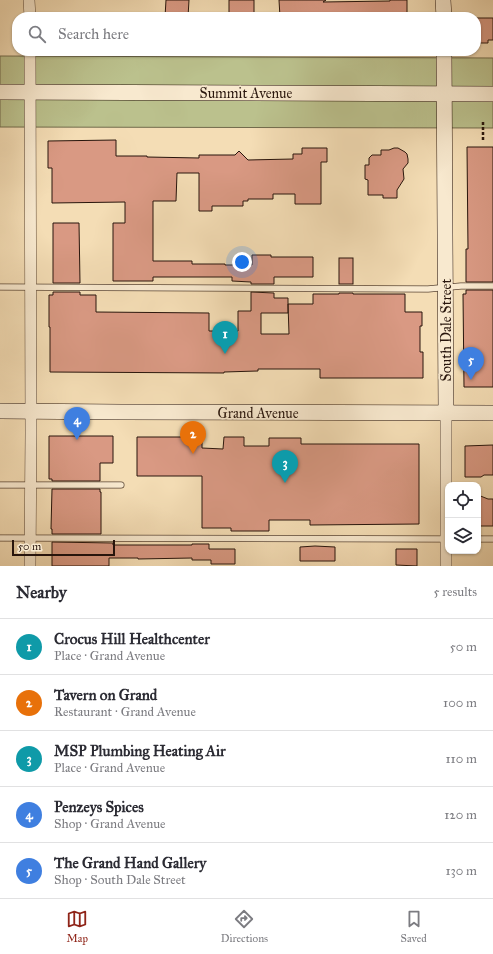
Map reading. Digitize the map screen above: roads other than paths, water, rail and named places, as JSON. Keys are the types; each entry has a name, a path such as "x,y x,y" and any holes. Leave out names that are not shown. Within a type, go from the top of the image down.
{"main road":[{"path":"443,0 444,12"},
{"name":"South Dale Street","path":"444,56 446,413"},
{"name":"Summit Avenue","path":"0,92 493,94"},
{"name":"Grand Avenue","path":"0,411 493,413"}],"street":[{"path":"29,0 30,12"},
{"path":"30,56 30,566"},
{"name":"South Dale Street","path":"446,413 447,518"},
{"name":"South Dale Street","path":"446,554 446,566"}],"lane":[{"path":"0,287 428,289 461,286 493,286"},
{"path":"0,485 121,485"},
{"path":"0,538 445,539"},
{"path":"481,539 493,539"}],"place":[{"name":"Crocus Hill Healthcenter","path":"225,354"},
{"name":"The Grand Hand Gallery","path":"471,380"},
{"name":"Penzeys Spices","path":"77,440"},
{"name":"Tavern on Grand","path":"193,454"},
{"name":"MSP Plumbing Heating Air","path":"285,483"}]}
